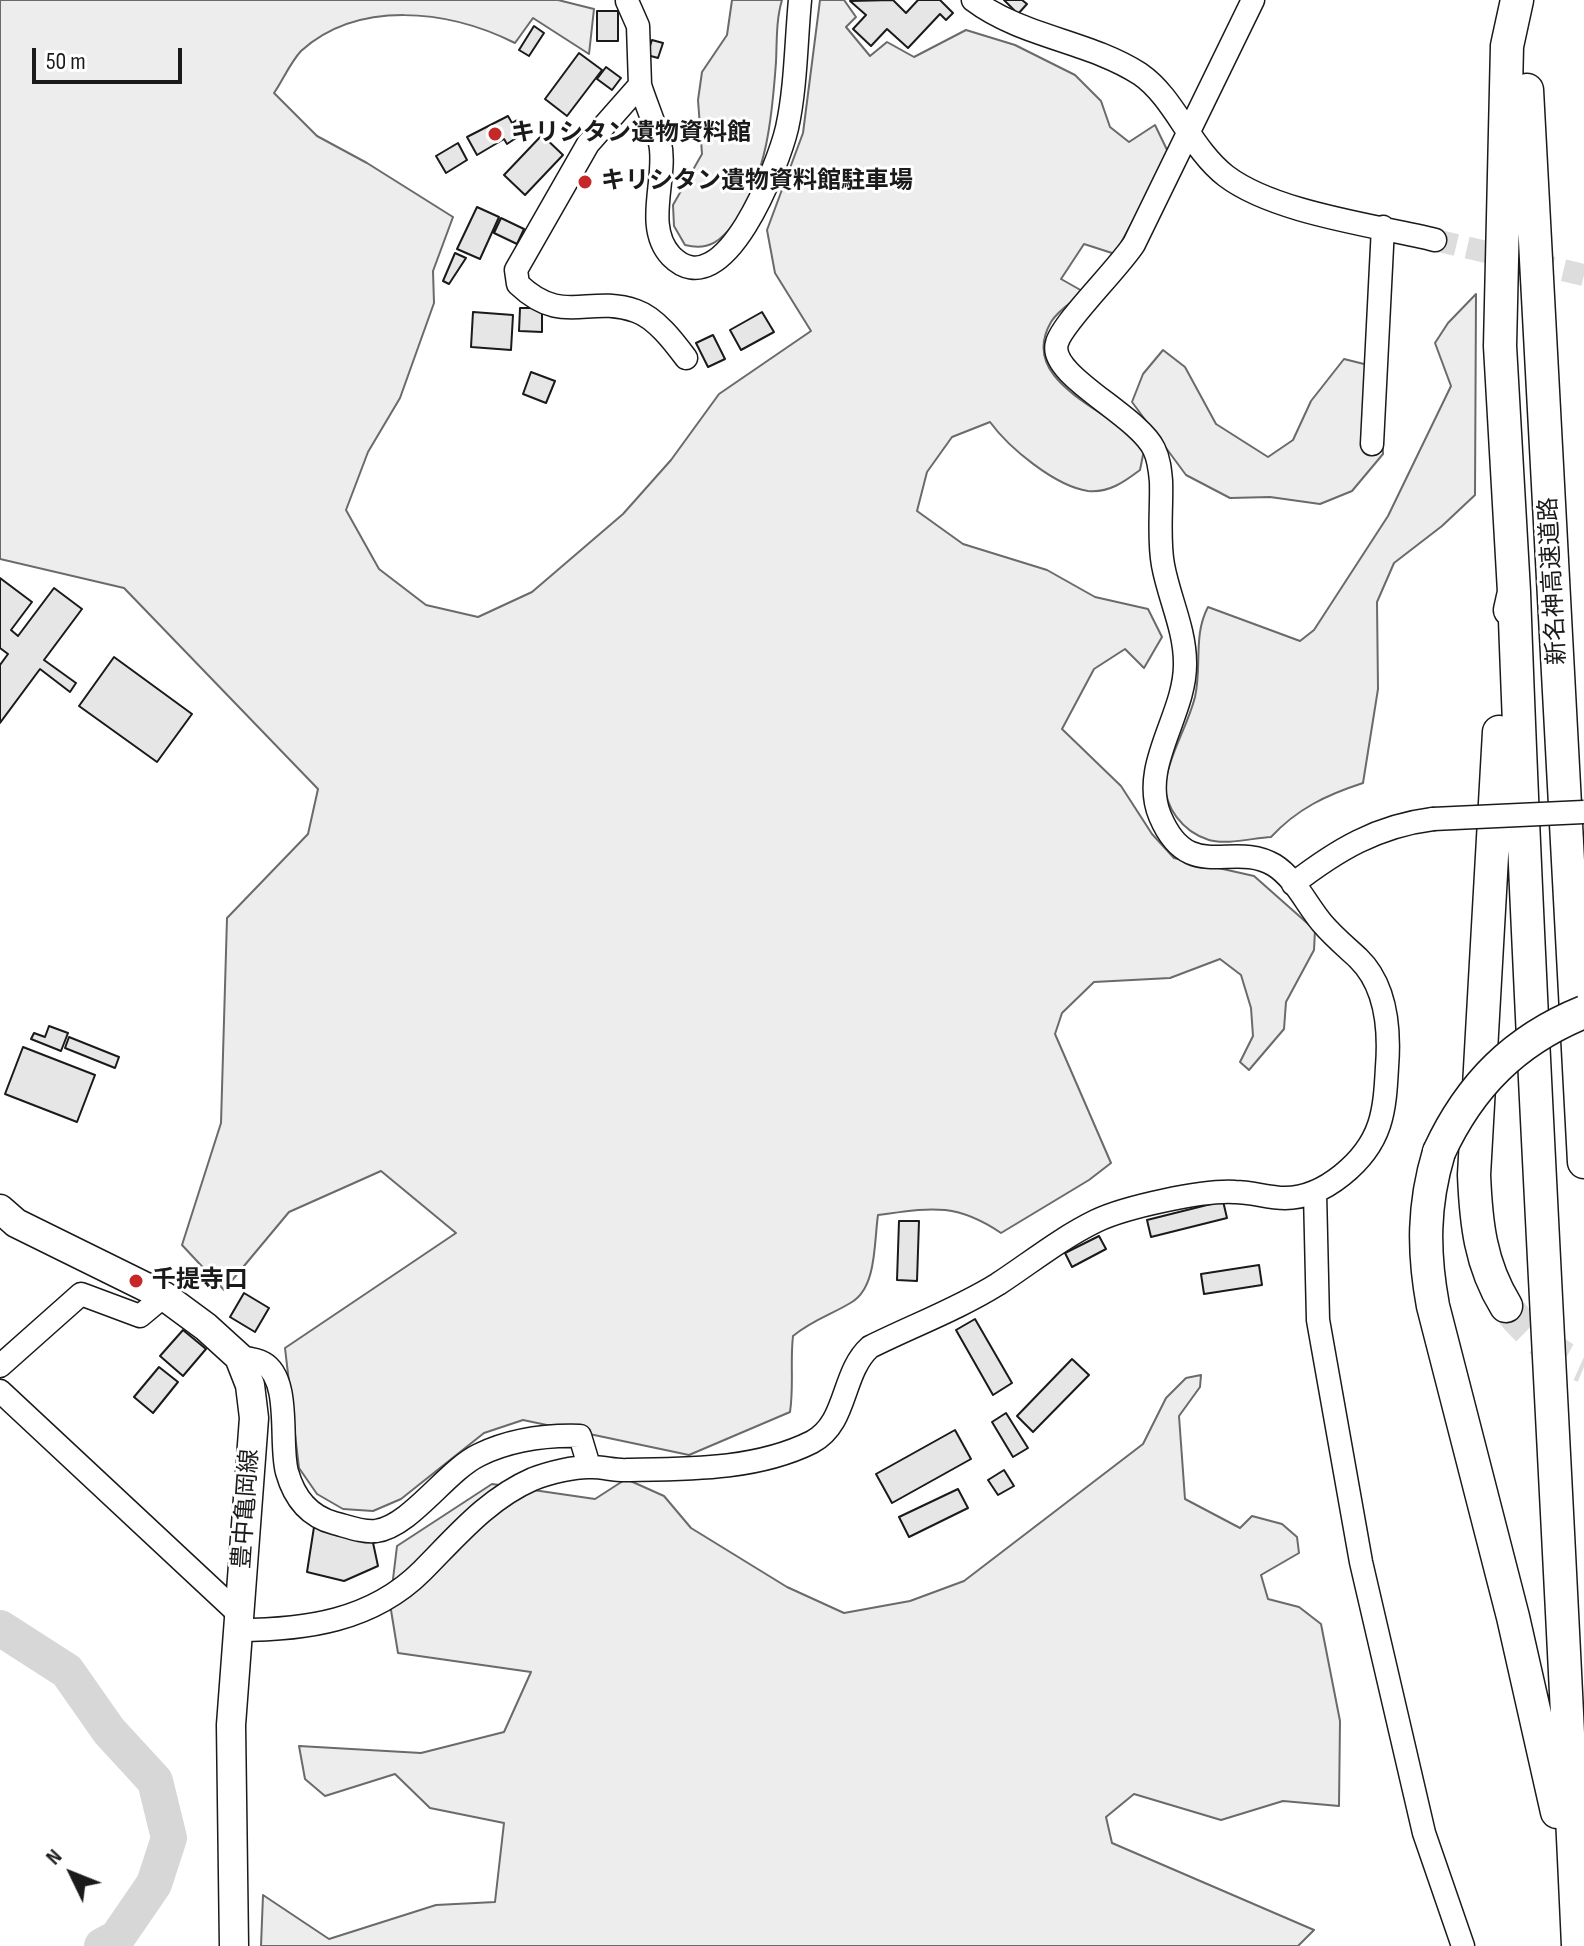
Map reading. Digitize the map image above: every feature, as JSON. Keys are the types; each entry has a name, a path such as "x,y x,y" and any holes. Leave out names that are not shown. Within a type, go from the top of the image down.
{"highway":[{"path":"1519,0 1507,46 1500,346 1577,1942"},
{"name":"新名神高速道路","path":"1519,0 1584,1162"},
{"path":"1506,1306 1484,1260 1478,1232 1474,1175 1503,646 1514,592"},
{"path":"1577,1942 1547,1757 1428,1278 1424,1225 1429,1187 1439,1152 1455,1119 1494,1067 1543,1031 1584,1012"}],"main road":[{"path":"0,1209 16,1223 164,1296 239,1357"},
{"name":"豊中亀岡線","path":"234,1946 231,1725 254,1418 250,1385 239,1357"}],"street":[{"path":"627,1 638,26 640,85 661,145 658,209 662,240 672,257 689,266 705,266 724,255 752,216 770,177 787,127 800,0"},
{"path":"973,0 1006,21 1138,73 1174,111 1188,136 1226,176 1270,200 1435,240"},
{"path":"0,1391 238,1622 284,1630 341,1619 374,1606 419,1575 479,1512 533,1479 589,1466 624,1471 733,1465 784,1453 814,1441 836,1419 849,1374 858,1358 870,1347 996,1285 1032,1258 1099,1219 1197,1195 1233,1191 1286,1198 1315,1193 1339,1177 1363,1153 1379,1127 1390,1033 1383,1001 1372,977 1276,866 1259,859 1207,858 1190,852 1174,841 1165,826 1153,786 1158,759 1174,722 1185,664 1181,631 1162,563 1159,463 1153,445 1137,427 1065,371 1056,358 1056,343 1064,329 1118,270 1134,244 1253,0"},
{"path":"640,85 588,144 516,270 516,277 528,294 555,308 593,306 634,310 647,317 686,358"},
{"path":"1372,444 1383,227"},
{"path":"1293,884 1336,851 1398,823 1584,812"},
{"path":"1315,1193 1318,1320 1361,1562 1424,1833 1463,1946"},
{"path":"0,1366 81,1294 140,1316 164,1296"},
{"path":"239,1357 264,1363 277,1378 282,1409 283,1460 290,1483 303,1506 327,1521 377,1531 401,1519 477,1456 534,1438 580,1436 589,1466"}],"shaded area":[{"path":"0,0 558,0 594,9 589,54 533,18 515,43 489,31 432,17 376,17 349,23 301,51 274,93 317,136 453,217 433,271 434,303 400,398 368,452 346,510 379,569 426,605 478,617 532,592 623,514 671,460 719,394 811,331 775,273 767,230 803,133 820,0 844,0 856,17 846,27 870,56 887,42 914,57 966,30 1015,45 1075,75 1101,101 1110,127 1129,142 1155,125 1169,154 1115,254 1084,244 1061,279 1084,292 1054,318 1044,340 1045,357 1051,372 1062,385 1122,428 1144,450 1140,470 1103,490 1075,488 1034,464 990,422 952,437 927,472 917,511 963,544 1047,570 1095,597 1148,609 1162,637 1144,668 1125,649 1094,669 1062,729 1121,786 1152,834 1174,858 1254,876 1315,930 1314,950 1286,1002 1284,1029 1249,1070 1240,1062 1253,1036 1251,1008 1241,975 1220,959 1170,978 1094,982 1062,1013 1055,1034 1111,1163 1089,1180 1001,1233 956,1212 928,1209 878,1215 873,1263 860,1295 793,1336 790,1412 689,1455 523,1420 484,1433 401,1499 373,1511 343,1509 317,1494 299,1468 285,1348 456,1233 381,1171 289,1212 224,1290 182,1245 221,1123 227,918 308,834 318,789 124,588 0,559"},
{"path":"732,0 782,0 770,125 754,185 735,222 714,243 693,247 685,245 674,226 673,205 702,154 698,100 702,72 727,35"},
{"path":"1476,294 1475,495 1442,526 1394,563 1377,602 1378,689 1363,783 1313,804 1291,818 1271,837 1223,842 1200,836 1176,817 1167,799 1166,779 1195,697 1199,640 1208,607 1300,641 1314,630 1388,516 1451,386 1435,343 1448,323"},
{"path":"1163,350 1185,367 1216,424 1268,457 1293,440 1311,401 1344,359 1372,366 1382,411 1383,454 1352,491 1320,504 1270,497 1230,498 1186,475 1132,402 1143,374"},
{"path":"1201,1375 1200,1387 1179,1416 1185,1499 1240,1528 1252,1516 1282,1524 1297,1537 1299,1553 1261,1575 1268,1599 1299,1607 1321,1624 1340,1721 1339,1806 1283,1801 1221,1820 1134,1794 1106,1817 1112,1843 1314,1930 1298,1946 261,1946 263,1895 329,1939 436,1905 495,1902 504,1823 430,1808 395,1774 325,1796 305,1779 299,1746 421,1753 504,1732 531,1672 398,1653 390,1604 397,1546 492,1484 595,1499 626,1479 664,1496 691,1528 787,1587 844,1613 910,1601 964,1581 1143,1444 1166,1398 1186,1378"}],"building":[{"path":"893,0 906,13 918,0 940,0 953,13 946,20 940,14 908,48 887,29 871,46 853,29 866,15 850,1"},
{"path":"1004,0 1022,0 1027,4 1018,14"},
{"path":"597,11 618,11 618,41 597,41"},
{"path":"534,26 544,33 529,56 519,50"},
{"path":"652,40 663,43 658,58 647,55"},
{"path":"579,53 602,70 567,116 545,99"},
{"path":"606,67 621,78 612,90 597,79"},
{"name":"キリシタン遺物資料館","path":"508,116 512,123 517,120 522,128 516,132 519,136 507,144 504,139 477,155 467,137"},
{"path":"542,135 563,155 525,195 504,175"},
{"path":"458,143 467,160 446,173 436,156"},
{"path":"477,207 499,217 480,259 457,249"},
{"path":"501,218 524,229 517,244 494,233"},
{"path":"455,253 466,258 449,284 443,281"},
{"path":"520,308 542,308 542,332 519,331"},
{"path":"473,312 513,315 511,350 471,347"},
{"path":"762,312 774,332 741,350 730,330"},
{"path":"713,335 725,359 708,367 696,343"},
{"path":"531,372 555,381 546,403 523,394"},
{"path":"0,578 32,602 11,630 18,636 54,588 82,609 44,660 76,683 70,692 40,669 0,723 0,665 8,654 0,648"},
{"path":"114,657 192,714 157,762 79,706"},
{"path":"49,1026 68,1033 61,1051 31,1039 34,1033 45,1037"},
{"path":"69,1037 119,1057 115,1068 65,1048"},
{"path":"23,1047 95,1075 77,1122 5,1094"},
{"path":"1223,1201 1227,1218 1151,1237 1147,1220"},
{"path":"899,1221 919,1221 917,1281 897,1280"},
{"path":"1099,1236 1106,1249 1072,1267 1065,1253"},
{"path":"1259,1265 1262,1285 1204,1294 1201,1274"},
{"path":"244,1293 269,1308 255,1332 230,1317"},
{"path":"975,1319 1012,1383 993,1395 956,1330"},
{"path":"183,1330 206,1349 183,1376 160,1356"},
{"path":"1072,1359 1089,1375 1033,1432 1017,1416"},
{"path":"159,1367 178,1382 153,1413 134,1397"},
{"path":"1006,1413 1028,1448 1013,1457 992,1422"},
{"path":"955,1430 971,1459 892,1503 876,1474"},
{"path":"1004,1470 1014,1486 998,1495 988,1480"},
{"path":"958,1489 968,1508 909,1537 899,1517"},
{"path":"314,1527 372,1538 378,1566 344,1581 307,1572"}],"waterway":[{"path":"0,1628 67,1671 109,1731 155,1781 169,1838 154,1884 117,1938 102,1946"}],"tunnel":[{"path":"1435,240 1584,275"},
{"path":"1506,1306 1541,1342 1584,1367"}],"place":[{"name":"キリシタン遺物資料館","path":"495,134"},
{"name":"キリシタン遺物資料館駐車場","path":"585,182"},
{"name":"千提寺口","path":"136,1281"}]}
